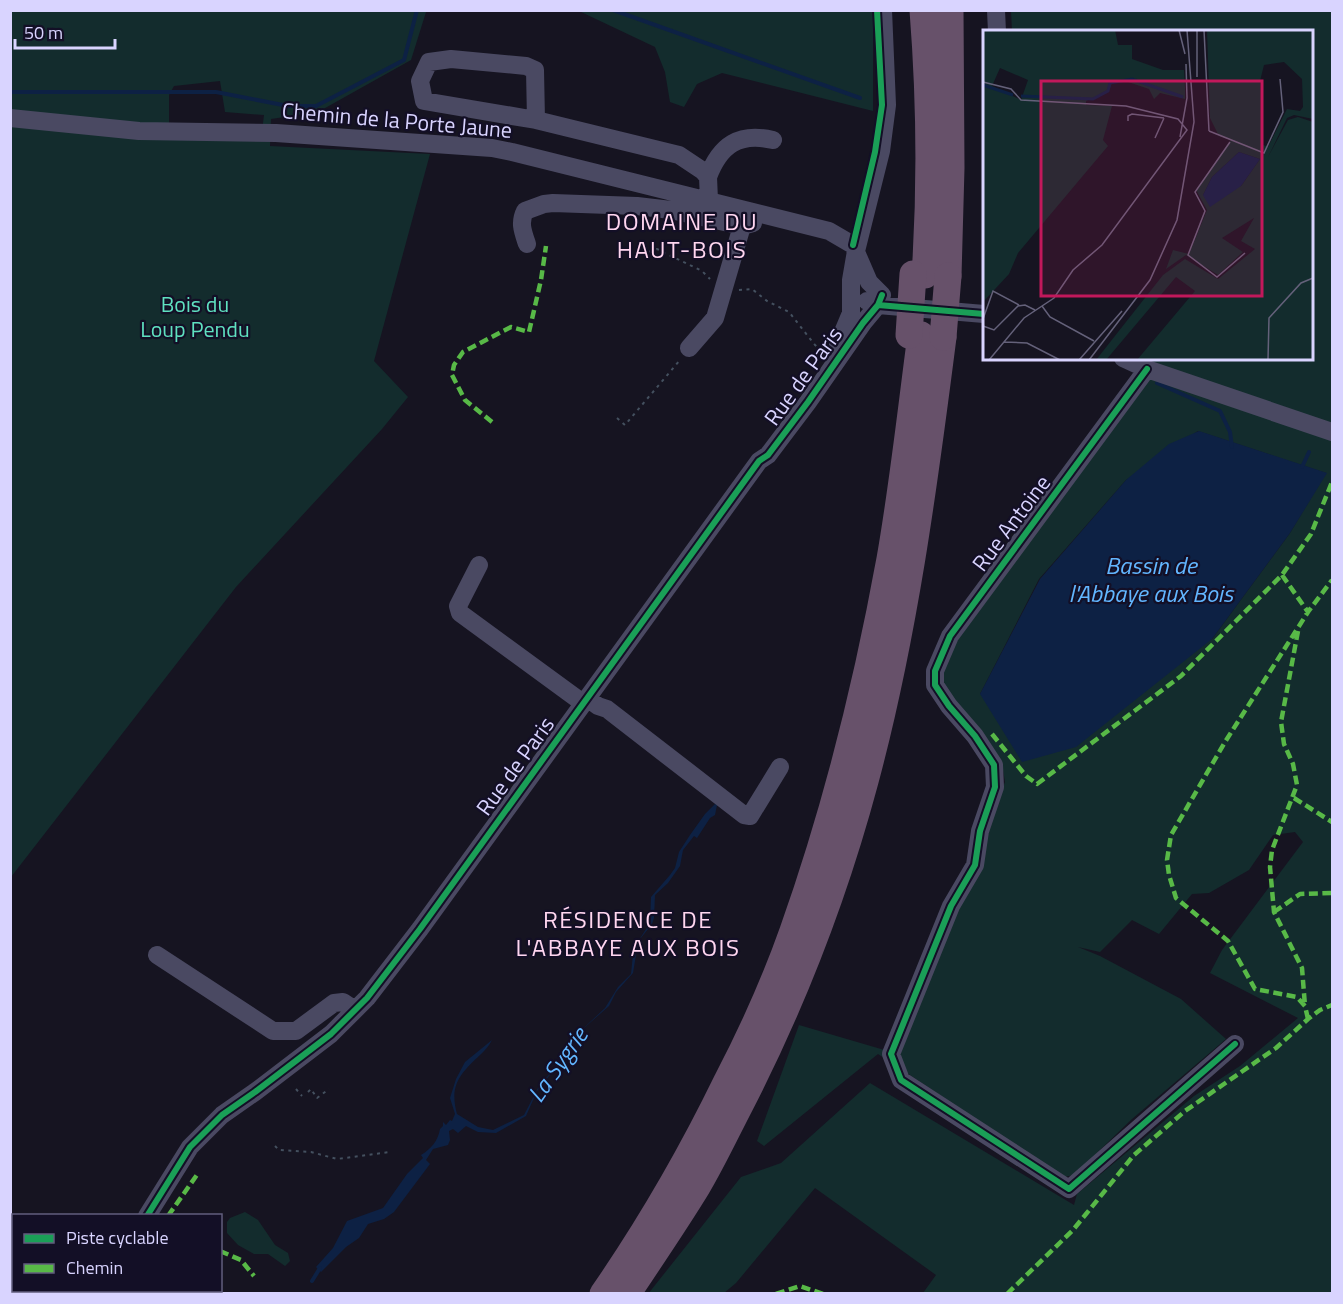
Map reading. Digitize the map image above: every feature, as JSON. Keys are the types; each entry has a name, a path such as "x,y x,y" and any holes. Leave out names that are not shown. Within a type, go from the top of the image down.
{"highway":[{"path":"907,10 929,275"},
{"path":"627,1293 699,1185 761,1063 816,935 844,854 866,780 883,709 910,574 929,275 930,169 923,10"},
{"path":"929,275 951,168 950,10"},
{"path":"603,1293 696,1144 742,1051 793,932 823,841 861,696 890,559 924,336"}],"street":[{"path":"856,251 881,151 887,105 883,10"},
{"path":"996,10 997,30"},
{"path":"536,120 535,70 526,66 440,60 429,62 420,81 424,100 536,120 679,155 708,177"},
{"name":"Chemin de la Porte Jaune","path":"10,118 139,131 276,133 492,148 829,231 853,244 856,251 860,286 880,300"},
{"path":"709,200 708,177 713,163 731,142 756,136 773,140"},
{"path":"527,244 521,219 525,211 544,204 636,206 671,210 742,226 757,222 767,214"},
{"path":"689,348 715,318 742,226"},
{"name":"Rue de Paris","path":"148,1214 190,1147 222,1115 331,1034 367,998 420,929 759,461 768,455 782,427 808,402 828,357 838,344 847,325 860,286"},
{"path":"880,300 900,298 983,304"},
{"path":"880,300 983,314"},
{"name":"Rue de Paris","path":"817,380 880,300"},
{"path":"1127,360 1147,369 1332,432"},
{"name":"Rue Antoine","path":"1147,369 950,636 935,671 935,685 949,706 975,736 994,765 995,787 980,831 975,865 951,906 891,1054 901,1080 1069,1189 1235,1044"},
{"path":"479,565 458,606 460,613 585,700 607,709 744,815 750,816 780,767"},
{"path":"158,955 273,1031 296,1031 334,1003 343,1002 355,1010"}],"path":[{"path":"642,254 657,249 702,271"},
{"path":"724,288 752,289 767,301 789,312 815,345 828,357"},
{"path":"617,417 625,425 689,348"},
{"path":"296,1089 302,1096"},
{"path":"308,1092 310,1089 317,1098 329,1089"},
{"path":"275,1146 279,1150 311,1152 343,1159 390,1152"}],"green space":[{"name":"Bois du Loup Pendu","path":"11,11 437,11 426,12 411,60 318,112 271,119 270,146 430,154 374,361 408,397 382,429 236,587 11,877","holes":["220,81 225,112 264,115 262,131 169,126 169,95 174,86"]},
{"path":"579,11 873,11 873,111 722,73 697,84 684,107 670,102 665,72 655,47"},
{"path":"1011,11 1331,11 1332,1293 923,1293 936,1275 815,1188 736,1283 724,1293 648,1294 741,1177 781,1163 870,1083 1074,1205 1077,1194 1194,1096 1240,1066 1298,1018 1210,973 1222,950 1303,842 1295,832 1273,835 1249,870 1209,893 1192,894 1159,934 1132,920 1100,952 1078,947 1100,956 1181,999 1226,1039 1132,1119 1074,1175 1064,1177 878,1054 764,1146 757,1141 799,1025 898,1054 1005,782 1003,770 941,683 941,663 1149,378 1153,360 1313,360 1313,30 1012,30","holes":["1198,431 1326,473 1290,533 1212,639 980,694 1039,579 1126,480"]},
{"path":"245,1212 258,1220 275,1245 288,1253 290,1261 285,1266 268,1254 254,1254 238,1245 227,1233 227,1222 230,1218"}],"water":[{"name":"Bassin de l'Abbaye aux Bois","path":"1199,431 1327,473 1290,533 1212,639 1076,747 1022,762 980,694 1040,579 1126,480 1169,444"},
{"path":"715,804 717,805 715,815 710,818 697,838 694,836 683,850 680,866 668,883 655,895 654,918 640,939 633,973 616,992 609,1006 584,1028 571,1045 565,1056 537,1091 526,1116 496,1133 478,1132 466,1126 458,1133 453,1129 449,1131 448,1145 433,1149 426,1160 430,1164 394,1212 384,1219 368,1224 359,1238 346,1247 321,1272 316,1267 333,1248 347,1221 383,1208 407,1174 423,1158 421,1155 434,1144 443,1122 446,1125 450,1120 452,1121 455,1114 450,1098 456,1079 465,1062 492,1040 458,1081 454,1095 457,1114 478,1127 493,1130 524,1115 539,1086 554,1069 572,1039 605,1008 618,987 631,974 633,954 639,940 650,923 651,897 675,868 679,852 705,814"}],"waterway":[{"path":"10,92 216,92 288,106 316,106 404,60 417,10"},
{"path":"613,10 860,98"},
{"path":"1157,383 1220,411 1230,432 1232,447"},
{"name":"La Sygrie","path":"1302,467 1309,452"},
{"name":"La Sygrie","path":"312,1281 320,1268"}],"marked path":[{"path":"492,422 465,400 452,375 454,365 463,352 511,327 529,332 546,246"},
{"path":"992,734 1026,776 1037,784 1181,676 1282,575 1311,534 1332,482"},
{"path":"1282,575 1308,612"},
{"path":"1308,1019 1305,1006 1297,997 1255,989 1228,941 1176,898 1167,860 1171,835 1225,742 1308,612 1332,580"},
{"path":"1298,631 1281,722 1284,744 1293,764 1297,785 1272,850 1270,867 1274,912 1302,968 1305,1006"},
{"path":"1294,798 1332,822"},
{"path":"1274,912 1300,894 1332,893"},
{"path":"1007,1294 1073,1230 1134,1155 1185,1111 1276,1048 1320,1010 1332,1005"},
{"path":"169,1214 199,1172"},
{"path":"222,1252 241,1260 254,1276"},
{"path":"776,1294 800,1286 823,1294"}],"cycle path":[{"path":"853,245 875,152 882,105 877,10"},
{"path":"148,1214 190,1147 222,1115 331,1034 367,998 420,929 759,461 768,455 808,402 878,305 882,295"},
{"path":"878,305 983,314"},
{"path":"1147,369 950,636 935,671 935,685 949,706 975,736 994,765 995,787 980,831 975,865 951,906 891,1054 901,1080 1069,1189 1235,1044"}],"district":[{"name":"DOMAINE DU HAUT-BOIS","path":"682,236"},
{"name":"RÉSIDENCE DE L'ABBAYE AUX BOIS","path":"628,934"}]}
